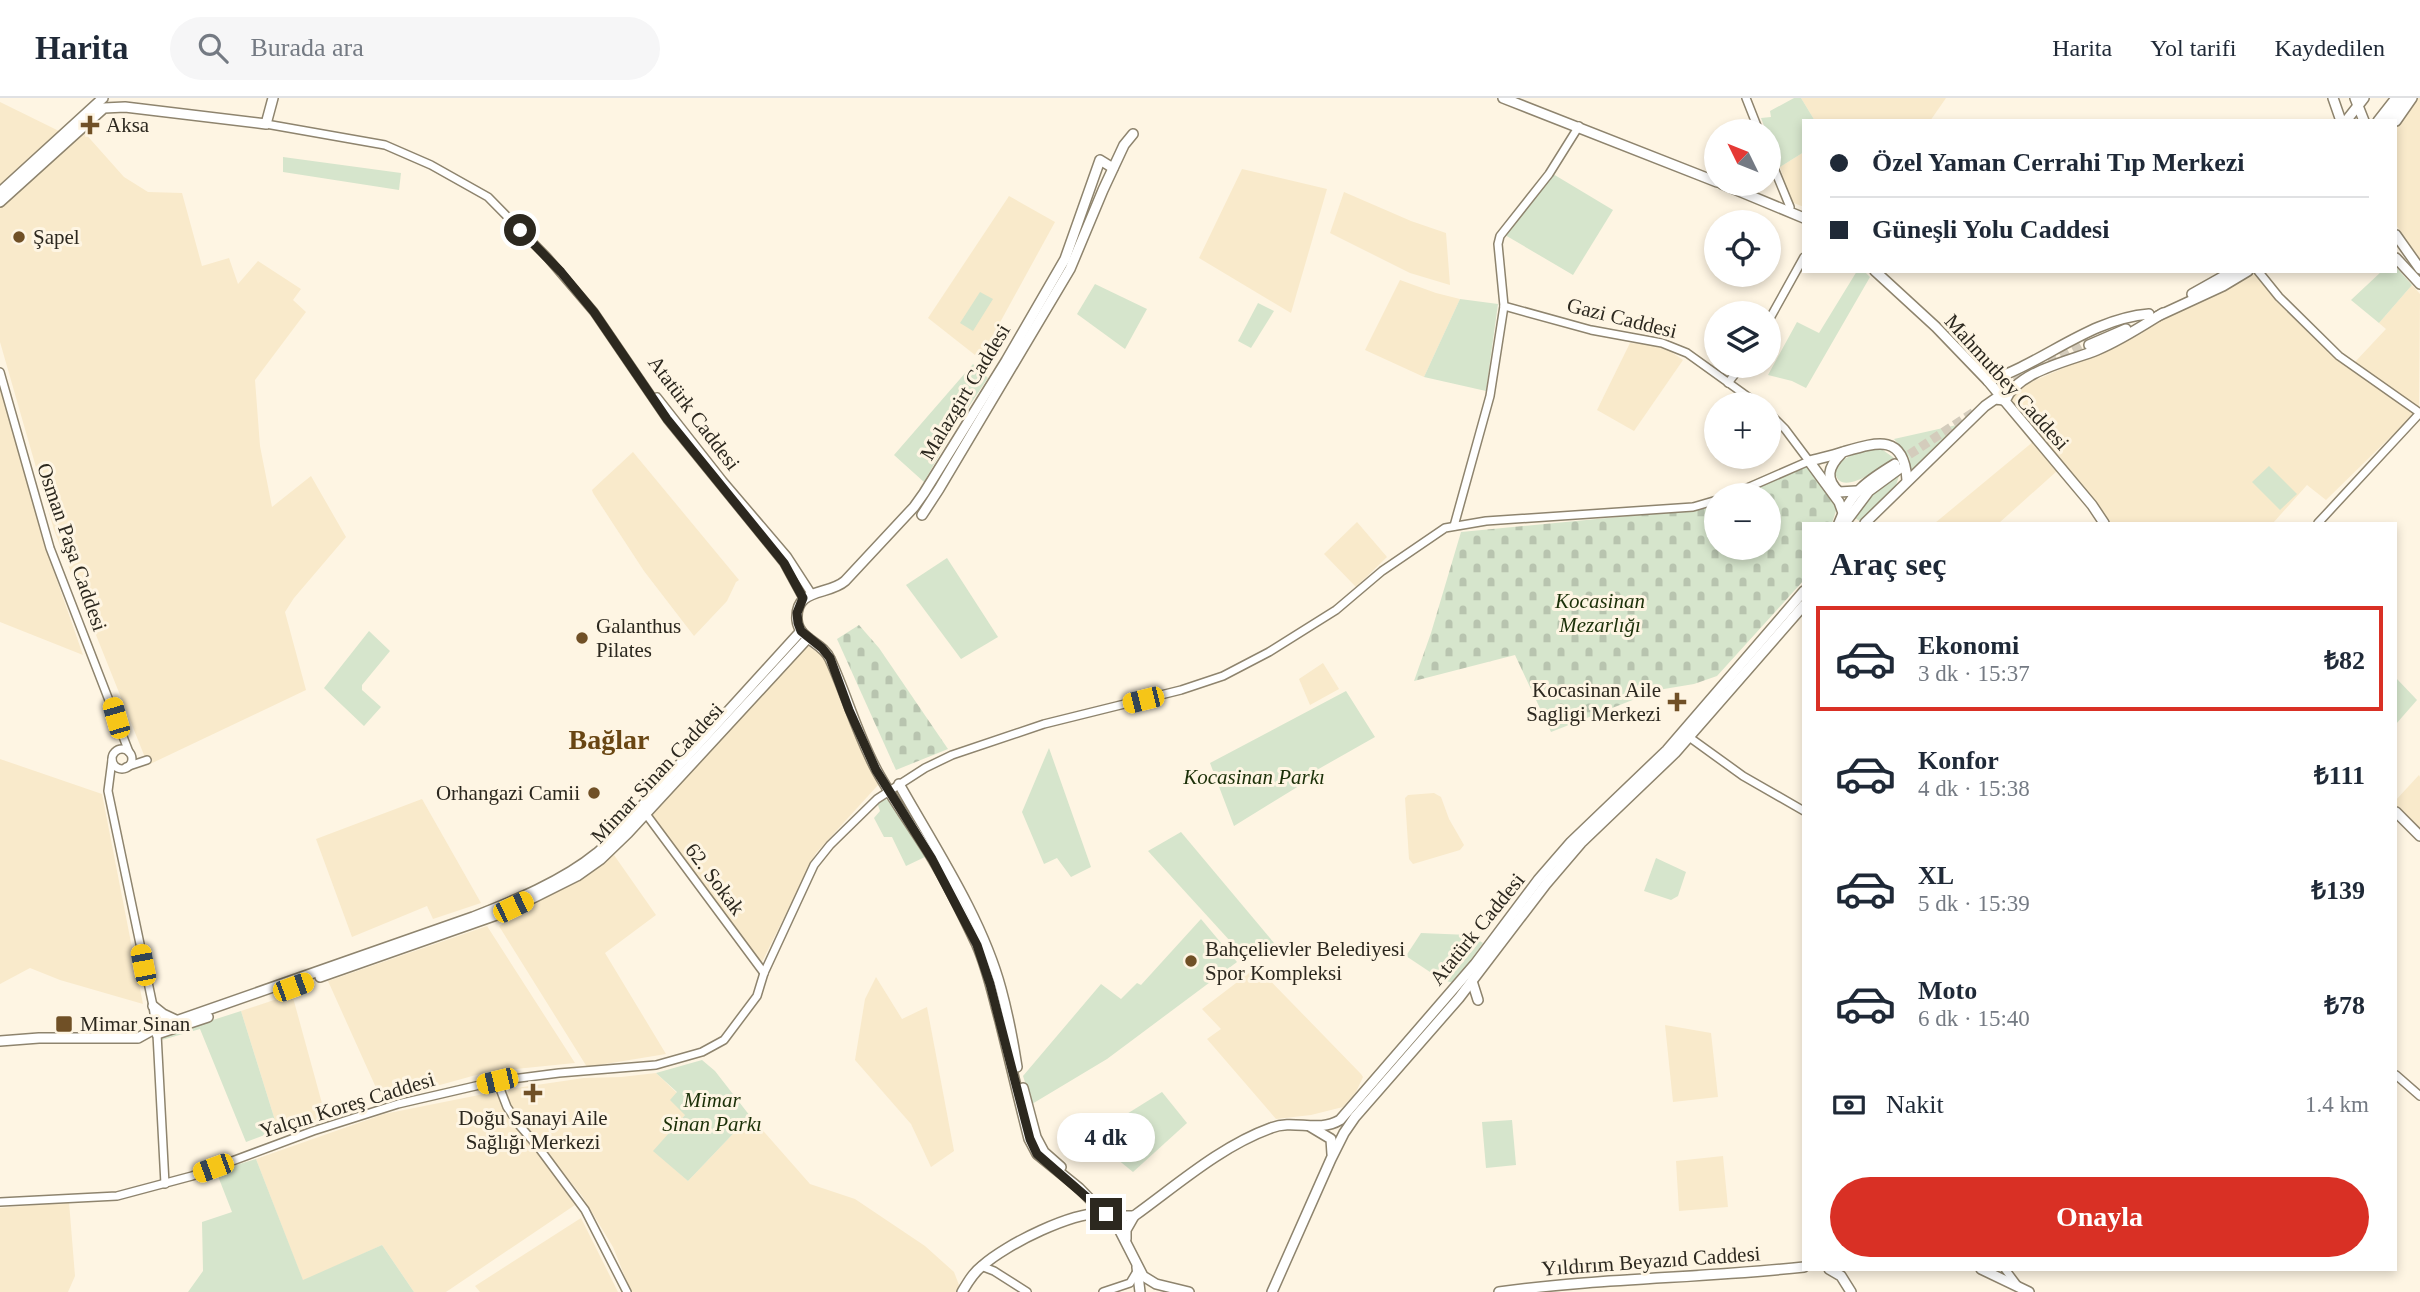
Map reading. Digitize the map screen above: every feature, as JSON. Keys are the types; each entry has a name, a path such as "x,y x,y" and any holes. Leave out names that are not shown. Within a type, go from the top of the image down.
{"main road":[{"path":"0,192 103,98"},
{"path":"117,98 125,107"},
{"path":"266,124 273,98"},
{"path":"1503,98 1704,177"},
{"path":"2333,98 2342,119"},
{"path":"2397,120 2412,98"},
{"path":"2380,119 2400,99"},
{"path":"2387,119 2400,99"},
{"path":"2345,119 2359,100"},
{"path":"2359,100 2364,119"},
{"path":"0,201 100,111 104,108 125,107"},
{"name":"Atatürk Caddesi","path":"125,107 266,124"},
{"name":"Malazgirt Caddesi","path":"922,515 1070,269 1113,168 1124,145 1133,134"},
{"name":"Malazgirt Caddesi","path":"807,595 838,587 914,507 1006,361 1065,259 1100,160 1113,168"},
{"path":"1753,196 1802,215"},
{"path":"1760,196 1790,207 1802,215"},
{"path":"2397,236 2420,269"},
{"path":"2397,259 2404,262 2410,255"},
{"path":"2397,260 2420,285"},
{"name":"Mahmutbey Caddesi","path":"1877,273 1936,327 1988,381 2103,522"},
{"path":"2229,273 2187,297 2088,343 2163,313 2223,286 2245,273"},
{"path":"1869,521 1907,480 1985,406 1998,398 2005,401 2020,383 2051,366 2098,350 2163,313"},
{"path":"1988,381 2048,355 2066,342 2107,323 2149,314"},
{"path":"2017,370 2011,381 2020,383"},
{"path":"1844,520 1839,502 1809,461 1881,442 1895,447 1905,460 1907,480"},
{"path":"1842,452 1829,471 1829,480 1839,492 1858,490 1897,466 1869,491 1844,520"},
{"path":"1844,520 1849,501 1858,490"},
{"name":"Atatürk Caddesi","path":"1134,1216 1245,1139 1286,1124 1331,1125 1340,1120 1475,964 1538,880 1571,842 1667,750 1802,593"},
{"path":"807,595 797,613 798,623 804,635 822,648 830,658 863,743 888,791 932,859 977,945 990,984 1033,1147 1037,1154 1106,1214 1126,1240 1143,1276 1156,1284 1189,1292"},
{"path":"1272,1291 1331,1159 1354,1118 1472,981 1581,843 1689,737 1802,607"},
{"name":"Mimar Sinan Caddesi","path":"156,1031 473,917 512,901 572,870 597,853 804,635"},
{"name":"Mimar Sinan Caddesi","path":"156,1031 505,912 577,876 601,859 646,814 804,635"},
{"path":"899,784 946,864 981,933 1001,987 1017,1068 1036,1137 1044,1152 1118,1216 1134,1216 1126,1230 1126,1240"},
{"path":"2397,813 2420,836"},
{"path":"1472,981 1478,1000"},
{"path":"153,1006 178,1021"},
{"path":"0,1041 138,1038 156,1031"},
{"path":"1309,1126 1331,1139 1331,1159"},
{"path":"962,1292 981,1266 1012,1244 1089,1213 1106,1214"},
{"path":"1137,1265 1142,1292 1154,1289 1168,1292"},
{"name":"Yıldırım Beyazıd Caddesi","path":"1499,1292 1564,1283 1748,1274 1802,1267"},
{"path":"1986,1271 2029,1292"},
{"path":"1841,1273 1851,1292"}],"street":[{"path":"1746,98 1754,119"},
{"name":"Atatürk Caddesi","path":"266,124 385,145 431,165 488,197 584,294 671,419 787,556 807,595"},
{"path":"1579,126 1549,174 1500,236 1498,244 1504,306 1490,396 1454,526 1693,507 1704,504"},
{"path":"1782,188 1790,207"},
{"path":"1780,301 1802,261"},
{"path":"2260,273 2279,297 2339,356 2420,413 2319,522"},
{"name":"Gazi Caddesi","path":"1504,306 1591,330 1662,343 1687,353 1741,392"},
{"name":"Osman Paşa Caddesi","path":"0,372 50,548 130,754"},
{"path":"1728,383 1732,378"},
{"path":"1759,483 1809,461 1781,425"},
{"path":"914,507 922,515"},
{"name":"Yalçın Koreş Caddesi","path":"0,1202 117,1196 165,1184 384,1108 497,1081 656,1065 702,1052 727,1037 757,996 764,973 814,865 830,845 888,791 952,755 1044,724 1181,690 1223,676 1269,652 1336,610 1382,570 1446,528 1454,526"},
{"path":"120,731 108,791 153,1006 165,1184"},
{"path":"1689,737 1743,776 1802,810"},
{"path":"122,749 147,760 124,768 116,766 113,756 122,749"},
{"path":"108,791 116,774 130,764 130,754"},
{"path":"645,802 646,814"},
{"name":"62. Sokak","path":"646,814 764,973"},
{"path":"2397,1076 2420,1096"},
{"path":"497,1081 507,1107 584,1210 627,1292"},
{"path":"1102,1292 1130,1283 1134,1279 1137,1265"},
{"path":"981,1266 994,1270 1027,1292"},
{"path":"2007,1271 2017,1284"},
{"path":"1118,1287 1134,1292"}],"shaded area":[{"path":"1801,98 1946,98 1931,119 1814,119"},
{"path":"2416,98 2420,98 2420,259 2397,226 2397,126"},
{"path":"0,102 59,131 0,187"},
{"path":"83,131 124,177 148,192 182,193 202,266 229,258 238,284 258,261 301,289 293,300 306,312 255,380 260,446 272,507 311,476 346,537 285,612 306,690 148,765 54,530 0,342 0,207"},
{"path":"1802,153 1802,206 1791,202 1782,166"},
{"path":"1242,169 1327,189 1291,313 1199,258"},
{"path":"1344,192 1446,233 1450,285 1410,273 1330,233"},
{"path":"1009,196 1055,222 986,348 975,355 928,318"},
{"path":"2254,273 2317,340 2416,412 2326,500 2307,485 2274,522 2109,522 2009,401 2018,388 2141,334 2158,321"},
{"path":"1400,280 1460,299 1424,377 1365,350"},
{"path":"2412,285 2420,294 2419,407 2355,362 2386,329 2379,323"},
{"path":"1630,343 1648,344 1670,351 1683,360 1634,431 1597,410"},
{"path":"0,380 52,566 83,655 0,622"},
{"path":"2034,441 2057,471 2000,522 1936,522"},
{"path":"633,452 739,580 727,601 694,636 644,571 592,490"},
{"path":"1357,522 1387,557 1356,587 1324,554"},
{"path":"808,646 826,659 879,784 816,853 758,970 645,820"},
{"path":"1323,663 1339,689 1310,705 1299,679"},
{"path":"0,759 102,794 143,1004 60,980 30,968 0,984"},
{"path":"2419,775 2420,829 2397,808 2397,799"},
{"path":"1434,793 1441,797 1449,819 1464,845 1460,850 1413,864 1409,859 1405,798 1408,795"},
{"path":"422,799 481,903 433,919 427,906 352,937 316,839"},
{"path":"614,855 656,915 605,953 666,1054 587,1067 499,926"},
{"path":"487,926 575,1063 487,1072 382,1101 328,981"},
{"path":"1257,967 1363,1077 1356,1092 1343,1107 1311,1115 1276,1119 1207,1039 1221,1029 1202,1009"},
{"path":"876,977 902,1019 927,1007 954,1151 931,1167 911,1124 855,1060 865,999"},
{"path":"292,994 326,1118 278,1130 241,1011"},
{"path":"1665,1025 1711,1033 1718,1097 1673,1102"},
{"path":"656,1073 677,1093 685,1115 654,1151 688,1181 750,1116 810,1184 855,1199 925,1246 954,1272 959,1285 958,1292 631,1292 613,1247 582,1196 521,1120 507,1100 507,1093 509,1089 584,1078"},
{"path":"494,1092 575,1205 446,1292 414,1292 382,1245 303,1281 256,1159 384,1114"},
{"path":"1723,1156 1728,1207 1679,1211 1676,1161"},
{"path":"69,1202 75,1276 68,1292 0,1292 0,1208"},
{"path":"581,1218 618,1292 480,1292 475,1286"}],"green space":[{"path":"1794,98 1801,98 1814,119 1802,119 1802,153 1782,166 1782,119 1761,118 1771,117 1770,111"},
{"path":"283,157 401,173 399,190 283,172"},
{"path":"1553,174 1613,210 1573,275 1505,235"},
{"path":"2397,268 2412,285 2379,323 2351,300 2380,273 2397,273"},
{"path":"1856,273 1866,273 1870,277 1806,388 1780,378 1781,351 1797,322 1819,333"},
{"path":"1095,284 1147,309 1125,349 1077,314"},
{"path":"980,292 993,299 973,331 960,323"},
{"path":"1460,299 1498,304 1486,391 1424,377"},
{"path":"1258,303 1274,311 1251,348 1238,341"},
{"path":"973,364 988,378 955,427 924,482 894,455"},
{"path":"1961,424 1911,471 1909,457 1894,439"},
{"path":"1880,448 1894,458 1893,461 1859,480 1843,482 1837,478 1835,469 1843,460"},
{"name":"Kocasinan Mezarlığı","path":"1809,465 1837,508 1832,522 1802,522 1802,582 1717,676 1694,684 1658,690 1551,732 1515,655 1414,681 1461,532 1704,509 1704,560 1781,560 1781,483 1768,483"},
{"path":"2269,466 2297,494 2280,510 2252,482"},
{"path":"1900,473 1896,485 1861,522 1855,518 1874,492"},
{"path":"947,558 998,637 961,659 906,585"},
{"path":"859,625 879,648 948,749 896,770 837,639"},
{"path":"369,631 390,651 362,685 362,690 381,707 364,726 324,688"},
{"path":"2397,679 2417,700 2397,723"},
{"name":"Kocasinan Parkı","path":"1346,691 1375,737 1315,771 1312,778 1234,826 1210,763"},
{"path":"1049,748 1091,867 1071,877 1057,858 1044,864 1022,812"},
{"path":"879,799 892,800 927,856 906,866 892,837 884,837 874,818 880,811 877,802"},
{"path":"1181,832 1274,943 1269,948 1241,953 1148,851"},
{"path":"1656,858 1686,872 1678,896 1671,900 1644,891"},
{"path":"1201,919 1237,962 1107,1059 1032,1104 1023,1076 1101,984 1121,999 1137,983 1141,985"},
{"path":"1421,933 1469,935 1483,943 1454,983 1442,980 1406,956"},
{"path":"241,1011 278,1130 246,1142 200,1029 162,1040 163,1036"},
{"name":"Mimar Sinan Parkı","path":"702,1060 715,1071 750,1116 688,1181 653,1151 685,1115 670,1100 677,1092 656,1073"},
{"path":"1162,1092 1187,1123 1133,1172 1090,1137"},
{"path":"1512,1120 1516,1165 1486,1168 1482,1122"},
{"path":"256,1159 303,1280 382,1245 414,1292 188,1292 203,1271 202,1222 232,1212 216,1171"}],"tunnel":[{"path":"2037,369 2088,341"},
{"path":"1993,397 2025,375"},
{"path":"1898,462 1974,412"}],"place":[{"name":"Aksa","path":"90,125"},
{"name":"Şapel","path":"19,237"},
{"name":"Galanthus Pilates","path":"582,638"},
{"name":"Kocasinan Aile Sagligi Merkezi","path":"1677,702"},
{"name":"Orhangazi Camii","path":"594,793"},
{"name":"Bahçelievler Belediyesi Spor Kompleksi","path":"1191,961"},
{"name":"Mimar Sinan","path":"64,1024"},
{"name":"Doğu Sanayi Aile Sağlığı Merkezi","path":"533,1093"}],"district":[{"name":"Bağlar","path":"609,739"}],"route":[{"path":"520,230 561,272 594,312 667,419 784,563 803,598 797,613 801,631 830,658 849,710 876,770 932,859 977,945 990,984 1030,1139 1037,1154 1106,1214"}]}
